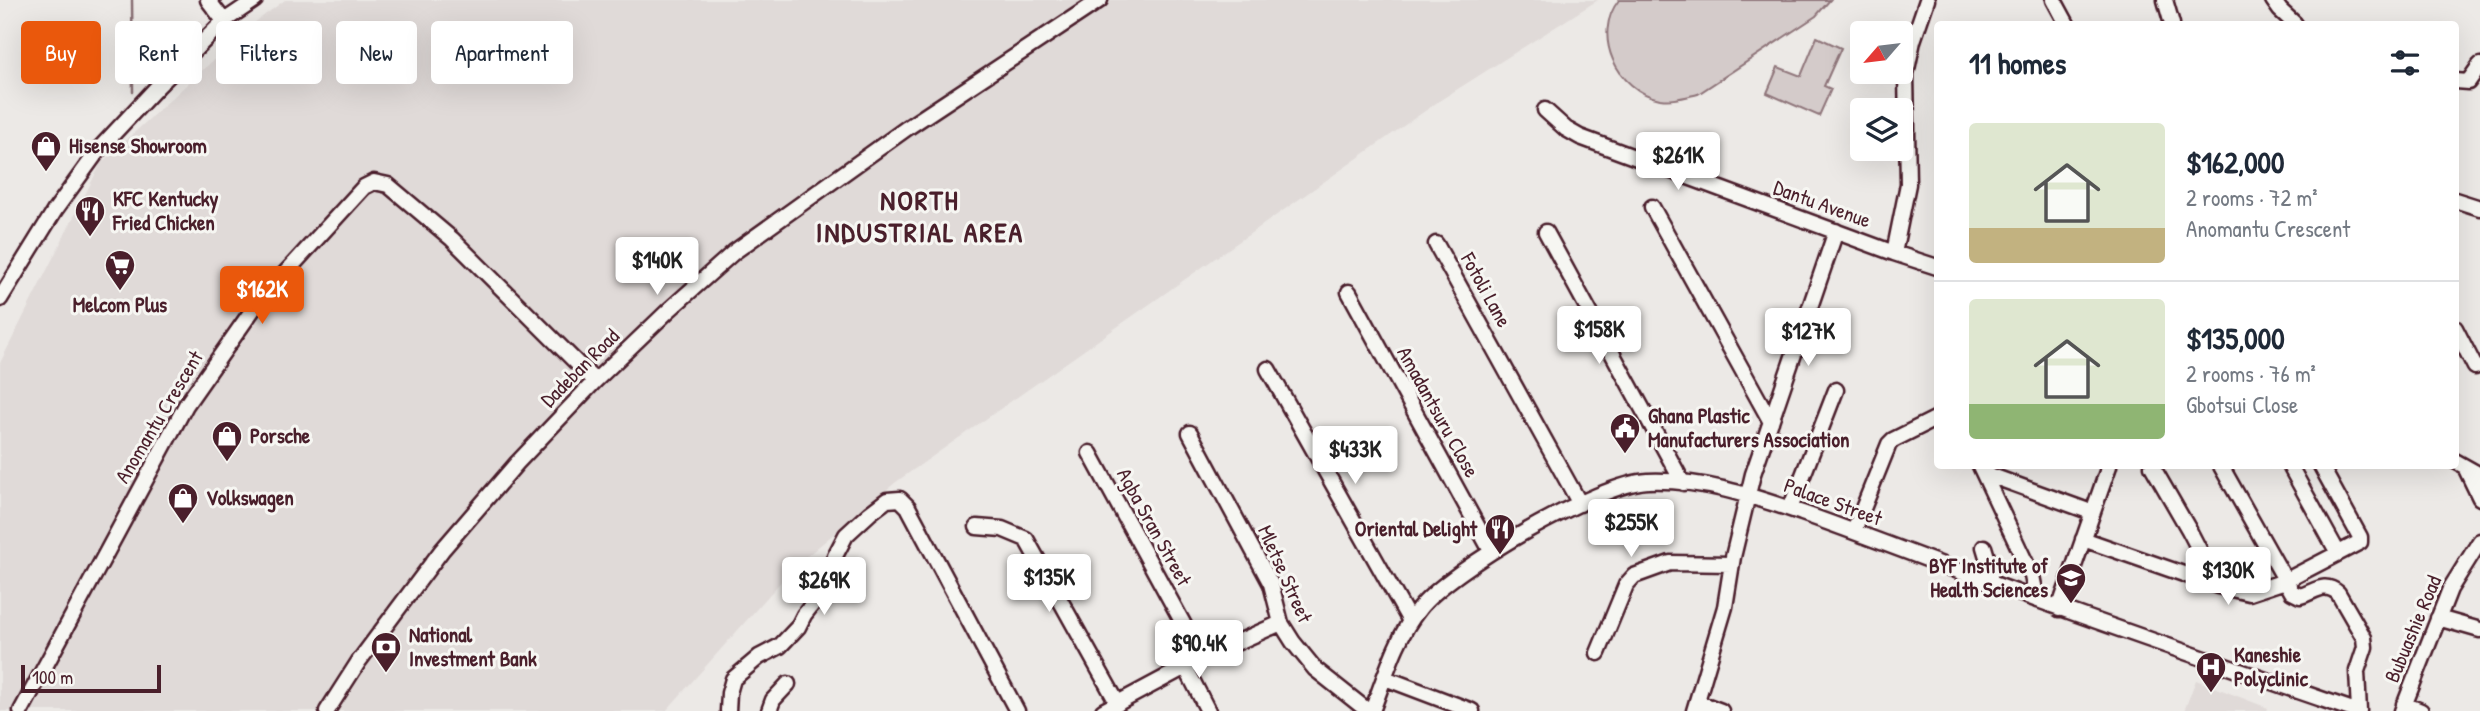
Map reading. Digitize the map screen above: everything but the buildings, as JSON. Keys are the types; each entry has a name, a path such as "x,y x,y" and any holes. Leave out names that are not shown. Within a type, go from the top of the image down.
{"street":[{"path":"208,0 224,21 254,0"},
{"name":"Dadeban Road","path":"327,711 359,660 442,550 517,463 595,381 734,252 907,128 1100,0"},
{"path":"1894,253 1908,184 1906,74 1913,41 1927,0"},
{"path":"2054,0 2061,21"},
{"path":"2165,0 2171,21"},
{"path":"2273,0 2292,21"},
{"path":"0,299 83,170 139,105 216,29"},
{"path":"2459,81 2468,82 2480,65"},
{"name":"Dantu Avenue","path":"1545,110 1566,129 1580,137 1934,266"},
{"name":"Anomantu Crescent","path":"21,711 186,405 256,305 364,187 374,182 388,185 401,195 455,242 595,381"},
{"path":"2459,201 2480,208"},
{"path":"1652,207 1770,422"},
{"path":"1546,232 1683,483"},
{"path":"1721,711 1696,707 1725,607 1731,564 1747,494 1836,232"},
{"name":"Fotoli Lane","path":"1436,244 1580,504"},
{"name":"Amadantsuru Close","path":"1349,292 1491,551"},
{"path":"2459,336 2475,367"},
{"path":"1268,369 1410,621"},
{"path":"1790,509 1836,390"},
{"path":"1854,531 1889,444 1934,420"},
{"name":"Mletse Street","path":"1190,433 1271,584 1281,623 1315,669 1370,711"},
{"name":"Agba Sran Street","path":"1090,453 1202,658"},
{"path":"2460,464 2480,475"},
{"path":"2460,464 2480,498"},
{"path":"1982,469 2091,512"},
{"path":"1982,469 2032,576 2037,600"},
{"path":"2059,609 2108,469"},
{"path":"2154,469 2218,586"},
{"path":"2223,469 2291,592 2300,596 2324,587 2332,588 2338,593 2364,638 2365,647 2357,671 2358,711"},
{"path":"2292,469 2338,553"},
{"path":"2083,539 2218,586 2249,593 2285,580 2360,541 2323,469"},
{"name":"Palace Street","path":"1370,711 1410,621 1442,585 1491,551 1580,504 1632,484 1650,481 1720,487 1747,494 1854,531 2059,609 2358,711"},
{"path":"728,711 733,680 759,657 780,646 798,627 825,588 835,556 846,535 887,500 901,499 908,507 1017,711"},
{"path":"977,527 1002,528 1026,539 1118,704"},
{"name":"Bubuashie Road","path":"2403,707 2450,589 2473,564 2480,541"},
{"path":"1984,547 1990,566 1990,583"},
{"path":"1598,653 1626,584 1631,578 1675,562 1731,564"},
{"path":"2438,618 2480,630"},
{"path":"1103,711 1202,658 1281,623"},
{"path":"1186,668 1208,711"},
{"path":"1385,678 1472,711"},
{"path":"769,711 773,700 788,684"},
{"path":"2403,707 2421,711"}],"shaded area":[{"path":"285,0 1598,0 1442,99 896,482 794,567 666,711 0,711 0,363 101,163 187,84 202,84 202,71 216,58 216,84 322,84 322,21 257,21"},
{"path":"1619,0 1830,0 1816,16 1698,94 1660,99 1645,94 1632,85 1613,60 1608,45 1608,29 1611,14"},
{"path":"1817,37 1841,48 1824,86 1831,89 1819,116 1767,93 1778,67 1801,76"},
{"name":"Kaneshie Polyclinic","path":"2196,680 2268,708 2267,711 2184,711"}],"waterway":[{"path":"132,0 133,92"}],"place":[{"name":"Hisense Showroom","path":"46,173"},
{"name":"KFC Kentucky Fried Chicken","path":"90,238"},
{"name":"Melcom Plus","path":"120,292"},
{"name":"Ghana Plastic Manufacturers Association","path":"1625,455"},
{"name":"Porsche","path":"227,463"},
{"name":"Volkswagen","path":"183,525"},
{"name":"Oriental Delight","path":"1500,556"},
{"name":"BYF Institute of Health Sciences","path":"2071,605"},
{"name":"National Investment Bank","path":"386,674"},
{"name":"Kaneshie Polyclinic","path":"2211,694"}],"district":[{"name":"NORTH INDUSTRIAL AREA","path":"920,216"}]}
